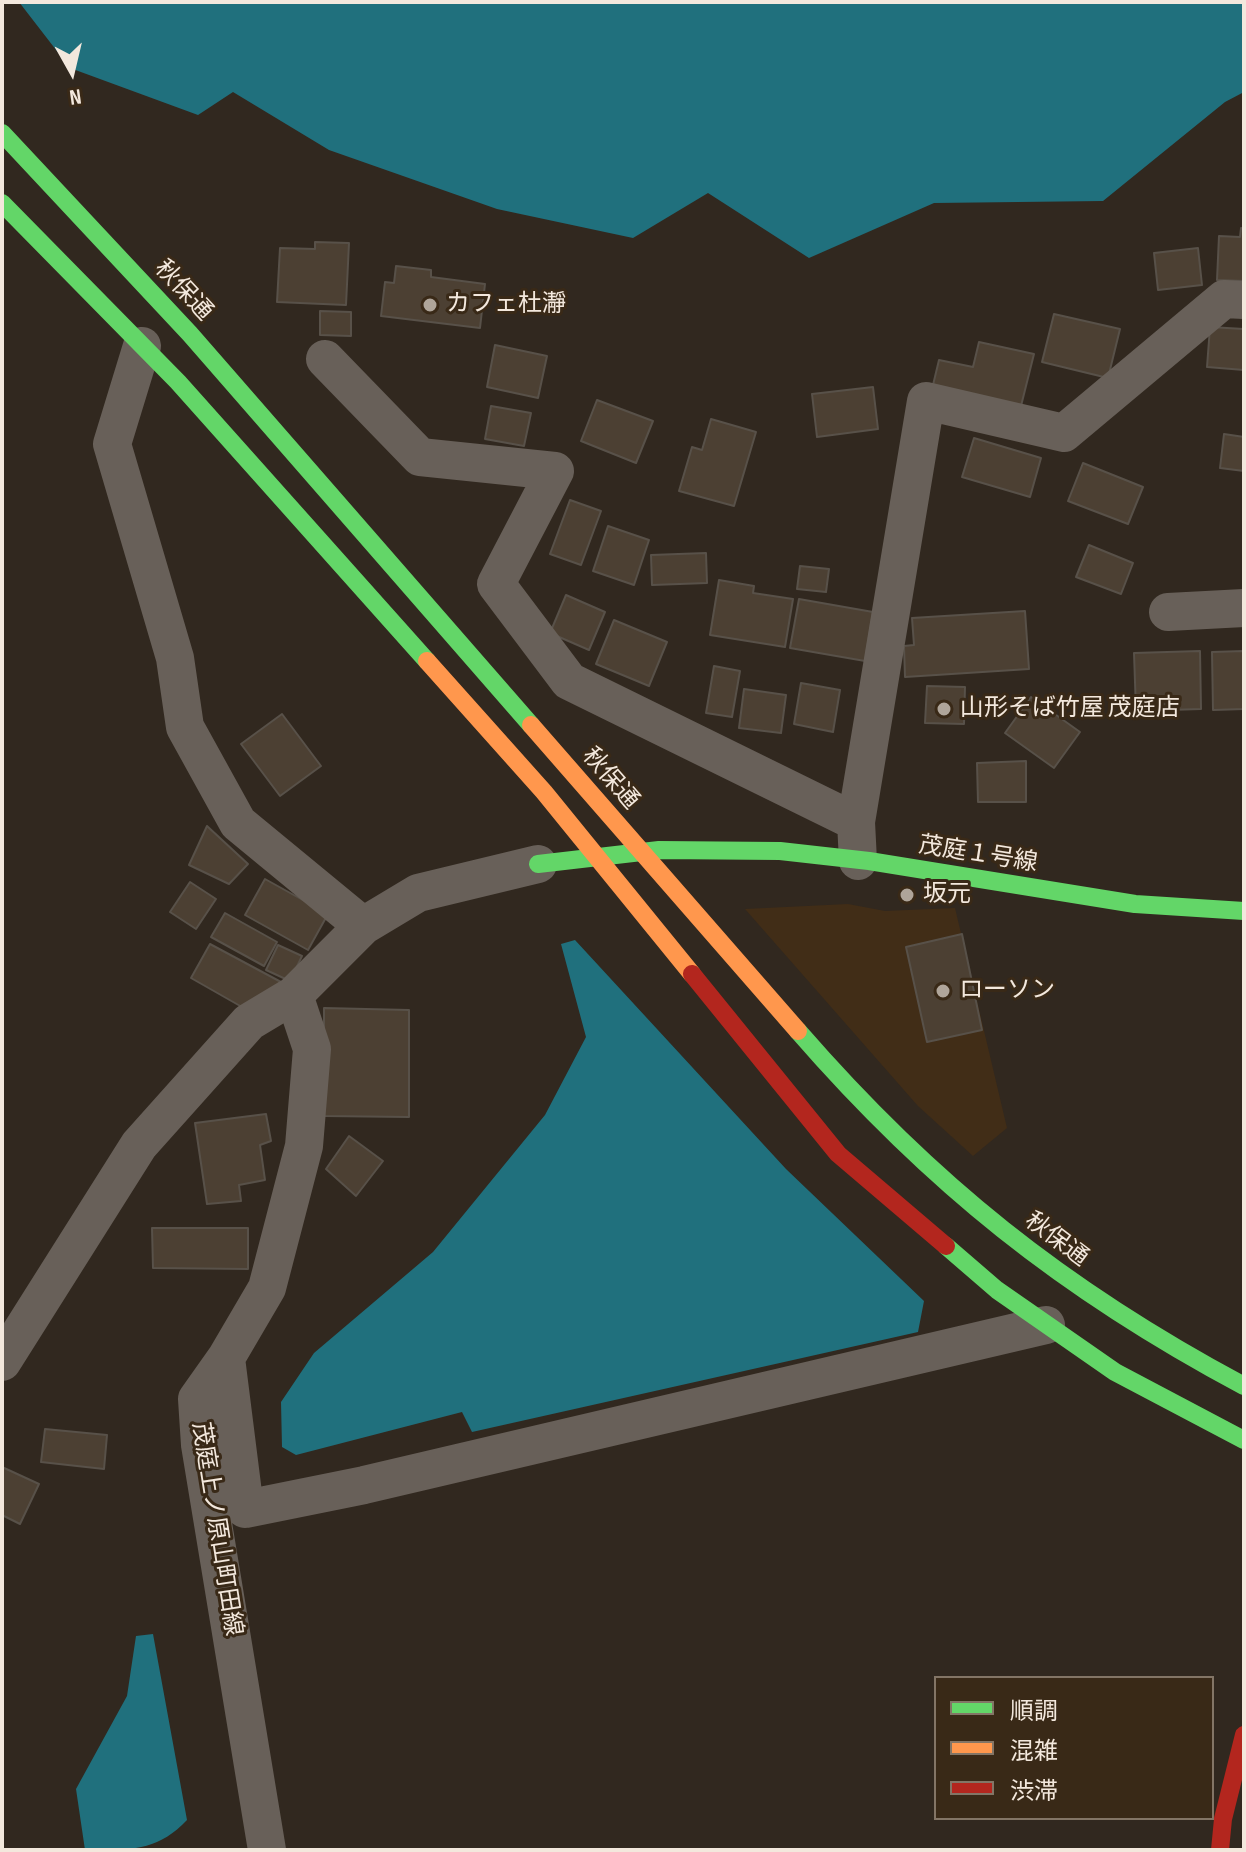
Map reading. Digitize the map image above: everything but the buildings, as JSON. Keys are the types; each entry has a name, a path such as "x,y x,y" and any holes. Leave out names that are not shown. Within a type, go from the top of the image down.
{"main road":[{"name":"秋保通","path":"2,133 190,334 864,1107 962,1198 1058,1274 1178,1351 1244,1386"},
{"path":"2,203 142,346 544,792 838,1154 997,1290 1046,1325 1115,1372 1244,1440"},
{"name":"茂庭１号線","path":"538,864 595,855 642,852 705,849 780,851 1136,904 1244,911"},
{"path":"1220,1850 1223,1819 1244,1735"}],"street":[{"path":"858,861 856,822 926,401 1064,433 1224,299 1244,300"},
{"path":"142,346 112,444 175,658 185,727 238,823 363,926"},
{"path":"325,359 420,457 555,471 496,584 569,681 856,822"},
{"path":"1168,612 1244,608"},
{"path":"2,1362 139,1145 249,1022 294,995 363,926 418,893 538,864"},
{"name":"茂庭上ノ原山町田線","path":"267,1850 200,1445 197,1399 226,1358 267,1288 304,1146 312,1049 294,995"},
{"path":"226,1358 245,1509 364,1485 1046,1325"}],"shaded area":[{"path":"848,904 885,911 955,908 1007,1128 973,1156 918,1106 745,909"}],"water":[{"path":"19,2 1244,2 1244,92 1225,102 1103,201 934,203 809,258 708,193 633,238 497,209 329,150 233,92 198,115 70,68"},
{"path":"575,940 786,1169 924,1301 918,1332 472,1432 462,1412 296,1455 282,1447 281,1402 314,1353 433,1252 545,1115 586,1037 561,944"},
{"path":"153,1634 187,1820 153,1844 129,1849 85,1850 76,1789 127,1696 136,1636"}],"traffic: fast":[{"path":"2,133 190,334 531,725"},
{"path":"2,203 178,382 427,661"},
{"path":"538,864 659,850 780,851 869,861 1135,904 1244,911"},
{"path":"798,1031 898,1138 1003,1230 1117,1312 1244,1386"},
{"path":"946,1246 997,1290 1115,1372 1244,1440"}],"traffic: slow":[{"path":"427,661 544,792 692,974"},
{"path":"531,725 798,1031"}],"traffic: jam":[{"path":"692,974 838,1154 946,1246"},
{"path":"1220,1850 1223,1819 1244,1735"}],"place":[{"name":"カフェ杜瀞","path":"430,305"},
{"name":"山形そば竹屋 茂庭店","path":"944,709"},
{"name":"坂元","path":"907,895"},
{"name":"ローソン","path":"943,991"}]}
